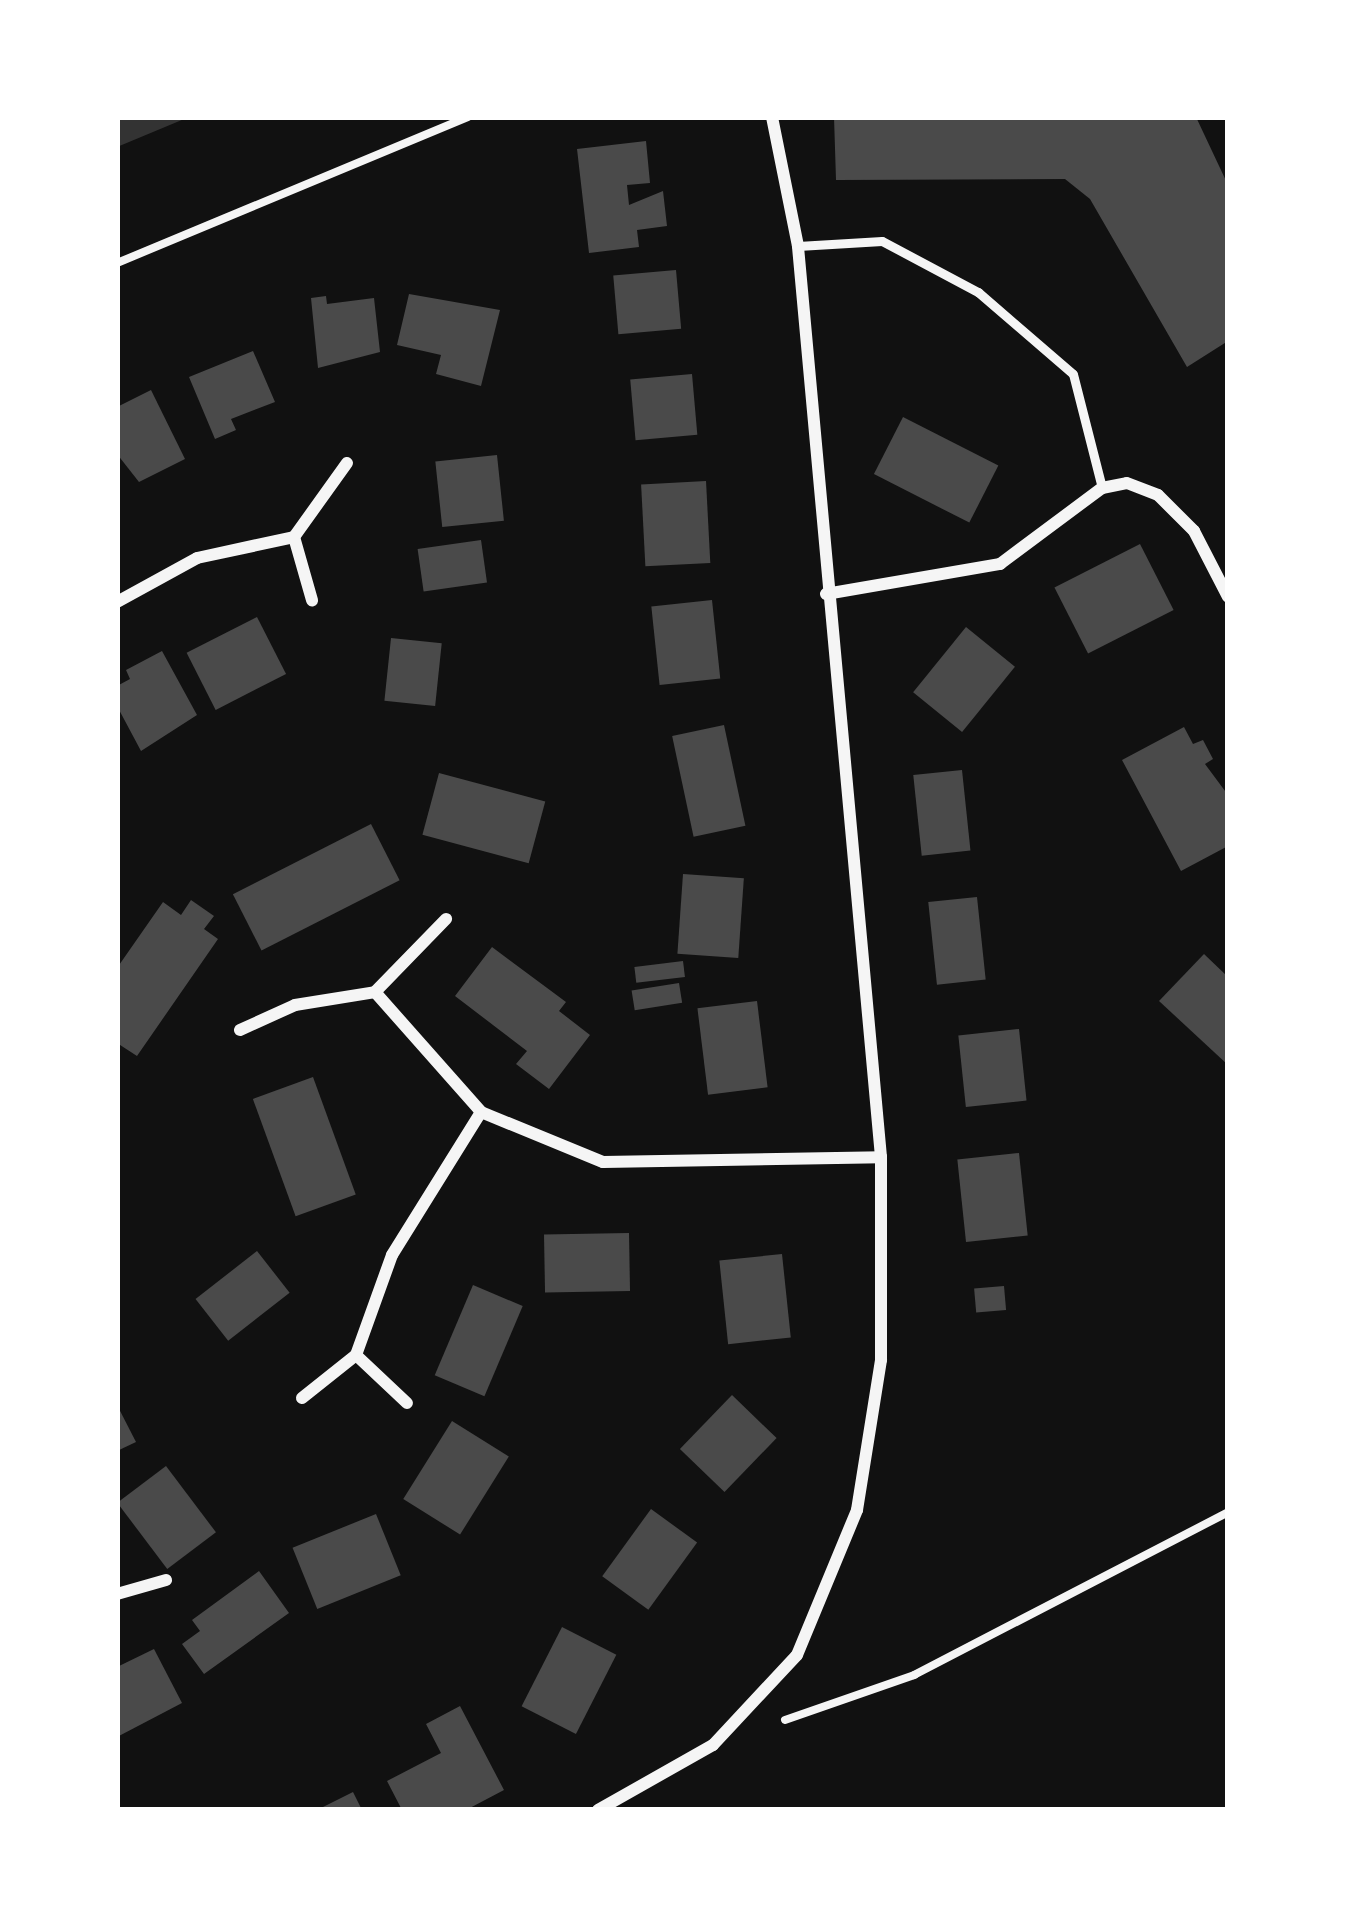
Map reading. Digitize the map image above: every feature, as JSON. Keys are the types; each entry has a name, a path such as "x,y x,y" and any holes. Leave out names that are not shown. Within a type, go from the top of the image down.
{"street":[{"path":"598,1810 713,1744 797,1655 857,1510 881,1360 881,1157 826,594 798,246 772,117"},
{"path":"117,602 197,558 294,537 347,463"},
{"path":"826,594 1000,564 1102,488 1127,483 1157,495 1195,531 1228,597"},
{"path":"294,537 312,600"},
{"path":"240,1030 295,1005 375,992 446,919"},
{"path":"375,992 481,1112 603,1162 881,1157"},
{"path":"302,1398 356,1355 392,1255 481,1112"},
{"path":"356,1355 406,1403"},
{"path":"117,1594 166,1580"}],"lane":[{"path":"798,246 882,241 978,292 1073,374 1102,488"}],"path":[{"path":"117,263 469,117"},
{"path":"780,1721 914,1675 1228,1512"}],"shaded area":[{"path":"117,117 189,117 117,147"}],"building":[{"path":"834,117 1196,117 1228,185 1228,341 1187,367 1090,199 1065,179 836,180"},
{"path":"646,141 650,183 627,185 629,205 663,191 667,226 637,230 639,247 589,253 577,149"},
{"path":"676,270 681,329 618,334 613,275"},
{"path":"409,294 500,310 481,386 436,374 441,355 397,345"},
{"path":"326,296 327,304 374,298 380,352 318,368 311,298"},
{"path":"253,351 275,402 231,419 236,430 215,439 189,377"},
{"path":"692,374 697,435 636,440 630,379"},
{"path":"151,390 185,459 139,482 117,454 117,407"},
{"path":"903,417 998,466 969,523 874,474"},
{"path":"497,455 504,521 442,527 435,461"},
{"path":"706,481 710,563 645,566 641,484"},
{"path":"481,540 487,583 424,591 418,549"},
{"path":"1140,544 1174,610 1088,654 1054,588"},
{"path":"712,600 720,679 660,685 651,606"},
{"path":"257,617 286,674 216,710 187,653"},
{"path":"966,627 1015,667 962,732 913,692"},
{"path":"391,638 442,643 435,706 384,701"},
{"path":"162,651 197,715 141,751 117,706 117,686 130,679 126,670"},
{"path":"724,725 745,826 694,837 672,736"},
{"path":"1184,727 1193,744 1203,740 1213,759 1205,764 1228,795 1228,846 1181,871 1122,760"},
{"path":"962,770 970,851 922,856 913,775"},
{"path":"439,773 545,801 529,863 422,835"},
{"path":"371,824 400,880 261,951 233,894"},
{"path":"683,874 744,878 738,958 677,954"},
{"path":"977,897 986,980 937,985 928,902"},
{"path":"191,900 214,916 204,929 218,939 137,1056 117,1043 117,968 163,902 181,915"},
{"path":"492,947 566,1002 559,1011 590,1035 549,1089 516,1064 527,1051 455,996"},
{"path":"1204,954 1228,977 1228,1065 1159,1001"},
{"path":"683,961 685,977 636,983 634,967"},
{"path":"679,983 682,1003 635,1010 632,991"},
{"path":"757,1001 768,1087 708,1095 697,1008"},
{"path":"1019,1029 1027,1101 966,1107 958,1035"},
{"path":"313,1077 356,1194 296,1216 253,1099"},
{"path":"1019,1153 1028,1236 966,1242 957,1159"},
{"path":"629,1233 630,1291 545,1292 544,1234"},
{"path":"257,1251 290,1293 228,1341 196,1299"},
{"path":"782,1254 791,1338 728,1344 719,1261"},
{"path":"473,1285 523,1306 484,1396 435,1375"},
{"path":"1004,1286 1006,1310 976,1313 974,1289"},
{"path":"732,1395 777,1438 724,1492 680,1449"},
{"path":"117,1405 136,1442 117,1451"},
{"path":"452,1421 509,1457 460,1535 403,1499"},
{"path":"166,1466 216,1532 167,1569 117,1503"},
{"path":"651,1509 697,1543 648,1610 602,1576"},
{"path":"376,1514 401,1575 317,1609 293,1548"},
{"path":"259,1571 289,1613 204,1674 182,1644 200,1631 192,1620"},
{"path":"562,1627 616,1655 576,1734 522,1706"},
{"path":"154,1649 182,1703 117,1737 117,1667"},
{"path":"460,1706 504,1790 466,1810 402,1810 387,1781 441,1753 426,1724"},
{"path":"353,1792 362,1810 317,1810"}]}
